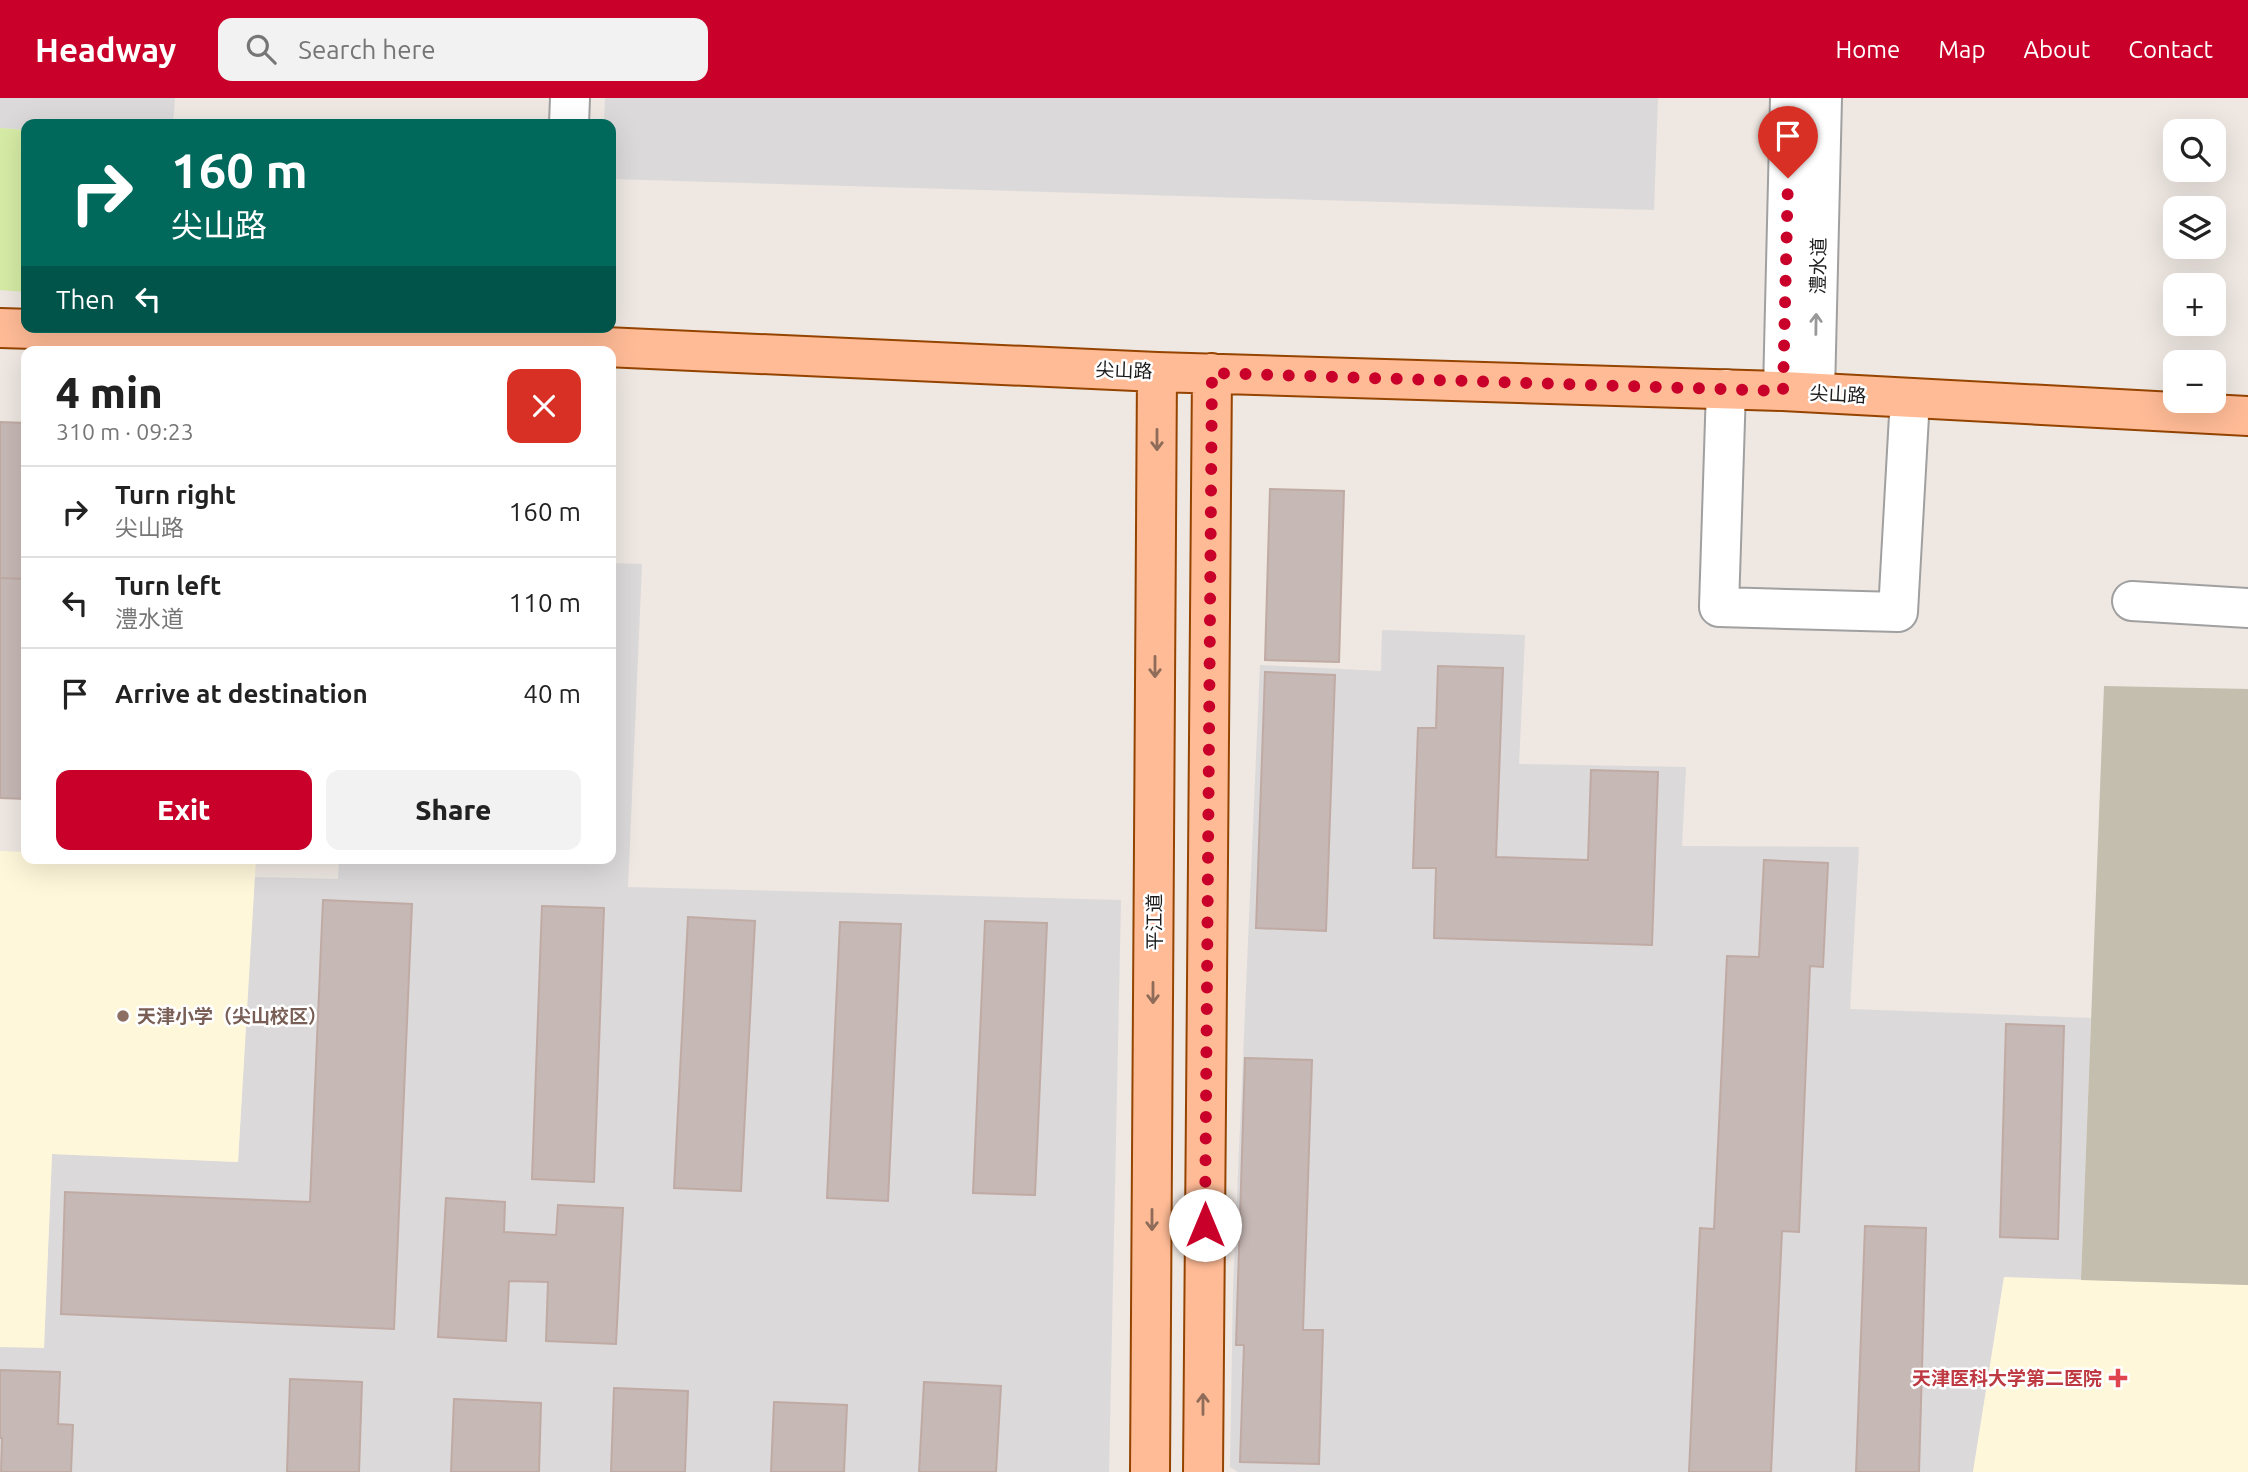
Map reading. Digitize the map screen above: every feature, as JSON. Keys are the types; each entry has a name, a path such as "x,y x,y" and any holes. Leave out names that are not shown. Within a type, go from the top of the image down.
{"main road":[{"name":"尖山路","path":"0,328 21,328"},
{"name":"尖山路","path":"351,333 562,336 1157,372 1726,389 2248,416"},
{"name":"平江道","path":"1150,1472 1157,372"},
{"path":"1203,1472 1212,373"}],"street":[{"path":"569,119 570,98"},
{"name":"澧水道","path":"1790,98 1799,392"},
{"name":"澧水道","path":"1799,392 1822,98"},
{"path":"1726,389 1719,607 1898,612 1910,398"},
{"path":"2132,601 2248,608"}],"shaded area":[{"path":"0,98 175,98 173,119 21,119 21,130 0,128"},
{"path":"605,98 1658,98 1654,210 616,179 616,119 604,119"},
{"path":"616,563 642,564 628,887 1121,900 1109,1472 0,1472 0,1347 44,1347 52,1154 238,1162 254,877 338,879 339,864 616,864"},
{"path":"1382,630 1525,635 1519,764 1686,767 1682,846 1859,847 1850,1009 2091,1018 2081,1280 2004,1278 1973,1472 1238,1472 1230,1467 1233,1289 1260,665 1381,671"},
{"path":"2104,686 2248,689 2248,1285 2081,1280"},
{"name":"天津小学（尖山校区）","path":"0,851 21,852 21,864 256,864 238,1162 52,1154 44,1348 0,1347"},
{"name":"天津医科大学第二医院","path":"2004,1277 2248,1285 2248,1472 1973,1472"}],"green space":[{"path":"0,128 21,130 21,292 0,290"}],"building":[{"path":"0,422 21,423 21,579 0,578"},
{"path":"1270,489 1344,491 1339,662 1265,660"},
{"path":"0,578 21,579 21,799 0,798"},
{"path":"1438,666 1503,668 1496,857 1588,860 1591,770 1658,772 1652,945 1434,938 1436,868 1413,868 1418,728 1436,728"},
{"path":"1265,672 1335,675 1326,931 1256,928"},
{"path":"1764,860 1828,863 1823,967 1810,966 1799,1232 1782,1231 1771,1472 1689,1472 1700,1228 1714,1229 1727,956 1759,957"},
{"path":"323,900 412,904 394,1329 61,1314 65,1192 310,1202"},
{"path":"542,906 604,908 594,1182 532,1179"},
{"path":"688,917 755,921 741,1191 674,1188"},
{"path":"985,921 1047,923 1035,1195 973,1193"},
{"path":"840,922 901,924 888,1201 827,1198"},
{"path":"2006,1024 2064,1026 2058,1239 2000,1237"},
{"path":"1245,1058 1312,1060 1303,1330 1323,1330 1319,1464 1240,1462 1244,1345 1236,1345"},
{"path":"446,1198 505,1202 504,1232 556,1235 558,1205 623,1208 616,1344 546,1341 548,1282 509,1281 506,1341 438,1337"},
{"path":"1865,1226 1926,1228 1919,1472 1856,1472"},
{"path":"0,1370 60,1372 58,1424 73,1425 71,1472 1,1472"},
{"path":"290,1379 362,1382 359,1472 287,1472"},
{"path":"924,1382 1001,1386 996,1472 919,1472"},
{"path":"614,1388 688,1391 685,1472 611,1472"},
{"path":"454,1399 541,1403 539,1472 451,1472"},
{"path":"774,1402 847,1405 844,1472 771,1472"}],"place":[{"name":"天津小学（尖山校区）","path":"123,1016"},
{"name":"天津医科大学第二医院","path":"2118,1378"}],"route":[{"path":"1205,1225 1212,373 1783,391 1788,178"}]}
